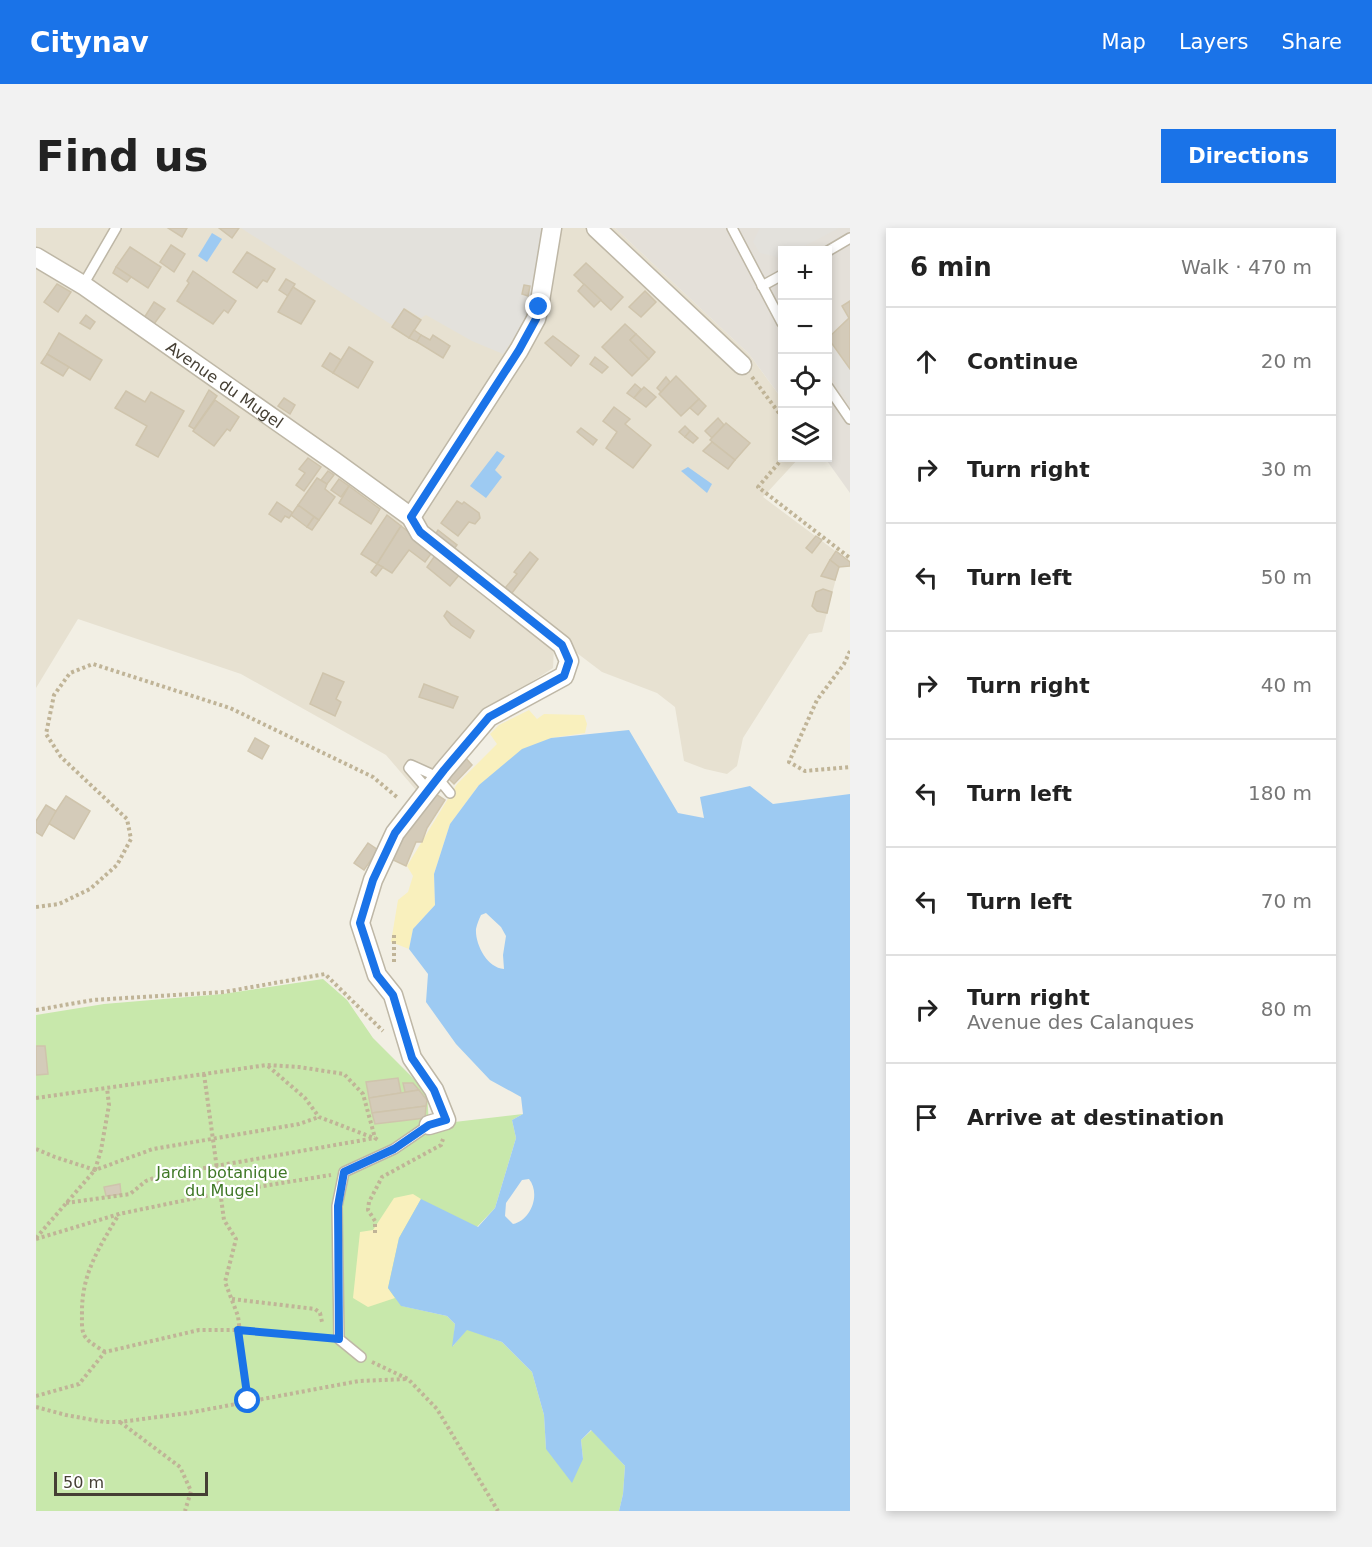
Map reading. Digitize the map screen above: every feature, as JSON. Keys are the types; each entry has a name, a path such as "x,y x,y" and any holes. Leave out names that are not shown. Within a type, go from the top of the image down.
{"street":[{"path":"411,517 519,350 536,319 552,228"},
{"path":"596,228 742,365"},
{"name":"Avenue du Mugel","path":"36,257 82,285 411,517 420,532 562,645 569,661 564,676 489,717 433,782 395,833 373,880 360,923 377,975 393,995 412,1058 434,1090 438,1123"}],"lane":[{"path":"82,285 116,228"},
{"path":"732,228 778,314"},
{"path":"832,249 850,238"},
{"path":"762,286 778,278"},
{"path":"832,393 850,419"},
{"path":"433,782 450,794"},
{"path":"361,1357 339,1339 338,1206 344,1172 394,1149 438,1123"}],"path":[{"path":"742,365 778,411"},
{"path":"780,462 758,487 850,558"},
{"path":"850,651 844,664 817,700 789,762 804,771 850,767"},
{"path":"36,907 59,904 90,890 117,865 131,839 127,819 61,757 46,734 54,695 70,673 93,664 230,708 373,777 413,809"},
{"path":"36,1010 93,1000 224,992 325,974 388,1035"},
{"path":"267,1065 305,1098 319,1117 375,1138 394,1149"},
{"path":"36,1098 267,1065 299,1067 344,1074 363,1094 375,1138"},
{"path":"204,1074 224,1220 236,1239 225,1282 238,1316 248,1401"},
{"path":"36,1239 95,1170 109,1105 108,1088"},
{"path":"36,1149 55,1158 95,1170 153,1149 299,1124 319,1117"},
{"path":"375,1233 375,1221 368,1210 369,1202 382,1177 441,1145 438,1123"},
{"path":"66,1203 130,1194 146,1181 159,1176 375,1138"},
{"path":"36,1239 119,1214 220,1193 344,1172"},
{"path":"105,1353 86,1338 82,1328 82,1302 85,1281 92,1260 119,1214"},
{"path":"232,1299 315,1309 320,1313"},
{"path":"36,1396 79,1384 105,1353 200,1330 238,1330 339,1339"},
{"path":"361,1357 408,1379 437,1409 498,1511"},
{"path":"36,1407 104,1422 120,1422 188,1413 360,1381 408,1379"},
{"path":"120,1422 180,1467 191,1491 185,1511"}],"shaded area":[{"path":"36,228 615,228 749,354 778,394 778,462 795,462 763,497 850,562 850,566 839,567 822,632 809,634 743,738 737,766 727,774 684,761 675,707 657,693 602,672 569,647 554,647 553,668 485,712 416,790 386,755 241,674 78,619 36,688"},
{"path":"241,228 543,228 532,305 528,317 503,354 472,341 426,315 421,318 405,308 392,325"},
{"path":"615,228 850,228 850,493 828,462 832,462 832,246 778,246 778,394 749,354"},
{"path":"760,228 839,228 805,246 778,246 778,257 760,253 753,242"},
{"path":"832,343 850,369 850,403 832,376"}],"green space":[{"name":"Jardin botanique du Mugel","path":"323,979 347,1000 373,1038 427,1092 429,1125 523,1114 512,1120 516,1138 495,1208 402,1306 447,1316 455,1324 453,1346 467,1329 502,1342 532,1372 544,1415 546,1449 583,1459 581,1440 592,1430 625,1466 619,1511 36,1511 36,1015 104,1004 223,994"}],"sand":[{"path":"529,710 537,719 544,714 584,715 587,724 585,733 551,738 479,785 450,824 434,874 435,905 413,929 409,949 391,942 398,900 408,892 413,876 407,866 457,784 497,744 490,734 499,725"},
{"path":"413,1194 421,1199 399,1238 388,1288 395,1298 368,1307 353,1298 360,1232 373,1230 394,1198"}],"water":[{"path":"212,233 222,239 207,262 198,256"},
{"path":"497,451 505,456 495,470 502,477 486,498 470,486"},
{"path":"688,467 712,484 707,493 681,471"},
{"path":"629,730 678,813 704,818 700,797 750,786 773,804 850,794 850,1511 619,1511 625,1466 591,1430 581,1440 583,1459 572,1483 546,1449 544,1415 532,1372 502,1342 467,1330 452,1347 455,1324 447,1316 401,1306 388,1288 399,1238 421,1199 478,1227 495,1208 516,1138 512,1120 523,1114 521,1097 490,1080 456,1044 426,1002 428,974 409,949 413,929 435,905 434,874 450,824 479,785 522,749 551,738","holes":["486,913 501,927 506,936 503,955 504,969 498,968 487,960 480,948 476,929 481,915","529,1179 534,1192 532,1206 525,1217 513,1224 505,1216 506,1203 522,1180"]}],"building":[{"path":"168,228 187,228 182,237"},
{"path":"219,228 239,228 232,238"},
{"path":"171,245 185,254 174,272 160,262"},
{"path":"130,247 161,267 148,288 116,267"},
{"path":"247,252 275,269 267,282 263,280 257,288 233,272"},
{"path":"586,263 623,297 611,310 574,275"},
{"path":"116,267 131,277 127,282 113,273"},
{"path":"193,271 236,301 228,313 224,310 213,324 177,301 189,283 187,281"},
{"path":"286,279 295,284 288,296 279,290"},
{"path":"57,284 71,292 58,312 44,302"},
{"path":"584,284 601,300 594,307 578,291"},
{"path":"524,285 530,286 528,296 522,294"},
{"path":"293,287 315,301 301,324 278,312"},
{"path":"645,291 656,302 641,317 629,307"},
{"path":"850,301 850,369 832,344 832,334 849,318 842,306"},
{"path":"154,302 165,309 154,324 144,318"},
{"path":"404,309 421,320 409,338 392,327"},
{"path":"86,315 95,322 90,329 80,323"},
{"path":"625,324 636,334 630,340 649,359 632,376 602,347"},
{"path":"414,330 421,335 417,342 409,338"},
{"path":"59,333 102,360 90,380 47,354"},
{"path":"636,334 655,352 649,359 630,340"},
{"path":"421,335 430,340 433,335 450,346 443,358 417,342"},
{"path":"553,336 579,356 571,366 545,343"},
{"path":"349,347 373,362 358,388 333,373"},
{"path":"330,353 341,360 333,373 322,366"},
{"path":"47,354 69,367 63,376 41,363"},
{"path":"595,357 608,367 602,373 590,364"},
{"path":"676,376 699,399 681,416 659,394"},
{"path":"666,377 670,382 661,392 657,388"},
{"path":"635,384 641,389 634,398 627,393"},
{"path":"644,387 656,397 646,407 634,398"},
{"path":"209,390 217,396 194,429 189,426"},
{"path":"126,391 145,402 151,392 184,411 158,457 136,445 147,426 115,408"},
{"path":"284,398 295,405 290,414 278,406"},
{"path":"699,399 706,406 698,415 690,408"},
{"path":"215,400 239,417 230,431 227,429 214,446 193,431"},
{"path":"614,407 630,419 625,424 651,445 633,468 606,448 617,432 603,421"},
{"path":"718,418 724,425 712,438 705,431"},
{"path":"726,423 750,443 735,460 710,440"},
{"path":"685,426 690,431 685,437 679,432"},
{"path":"581,428 597,440 593,445 577,432"},
{"path":"690,431 698,438 693,443 685,437"},
{"path":"712,442 735,460 728,469 703,451"},
{"path":"308,458 321,467 304,491 296,485 305,473 299,469"},
{"path":"328,471 334,475 327,484 321,480"},
{"path":"317,478 327,484 325,489 335,497 319,520 298,505"},
{"path":"339,479 349,486 341,497 331,490"},
{"path":"349,486 380,509 371,524 339,503"},
{"path":"457,501 462,504 464,502 479,513 480,518 475,524 469,522 458,536 441,523"},
{"path":"277,502 293,513 289,518 285,516 281,522 269,514"},
{"path":"298,505 314,517 307,527 291,515"},
{"path":"387,515 401,526 377,564 361,554"},
{"path":"314,517 319,520 312,530 307,527"},
{"path":"401,526 433,551 425,562 409,550 392,573 377,564"},
{"path":"438,530 457,545 451,553 433,538"},
{"path":"816,536 822,540 812,553 806,548"},
{"path":"836,551 850,562 850,566 839,567 830,560"},
{"path":"530,552 538,559 512,593 505,588 517,574 514,572"},
{"path":"436,554 460,574 450,586 427,567"},
{"path":"830,560 839,567 835,580 821,576"},
{"path":"377,564 383,567 376,576 371,572"},
{"path":"823,589 832,592 827,613 817,611 812,606 816,592"},
{"path":"447,611 474,631 470,638 451,625 444,616"},
{"path":"323,673 344,682 336,699 341,702 335,716 310,704"},
{"path":"424,684 458,697 453,708 419,697"},
{"path":"255,738 269,746 262,759 248,751"},
{"path":"464,756 472,765 454,784 446,776"},
{"path":"431,791 445,800 427,828 422,842 416,842 406,866 391,859"},
{"path":"66,796 90,811 74,839 48,823"},
{"path":"46,805 56,811 42,836 36,832 36,821"},
{"path":"368,843 378,850 364,870 354,863"},
{"path":"36,1046 45,1046 48,1074 36,1075"},
{"path":"398,1078 401,1093 369,1098 366,1082"},
{"path":"403,1083 413,1083 419,1090 405,1092"},
{"path":"419,1090 427,1100 426,1106 372,1113 369,1098"},
{"path":"426,1106 425,1118 375,1124 372,1113"},
{"path":"120,1184 121,1194 106,1196 104,1187"}],"route":[{"path":"248,1401 238,1330 339,1339 338,1206 344,1172 394,1149 429,1125 446,1120 434,1090 412,1058 393,995 377,975 360,923 373,880 395,833 489,717 564,676 569,661 562,645 420,532 411,517 519,350 536,319 539,307"}]}
